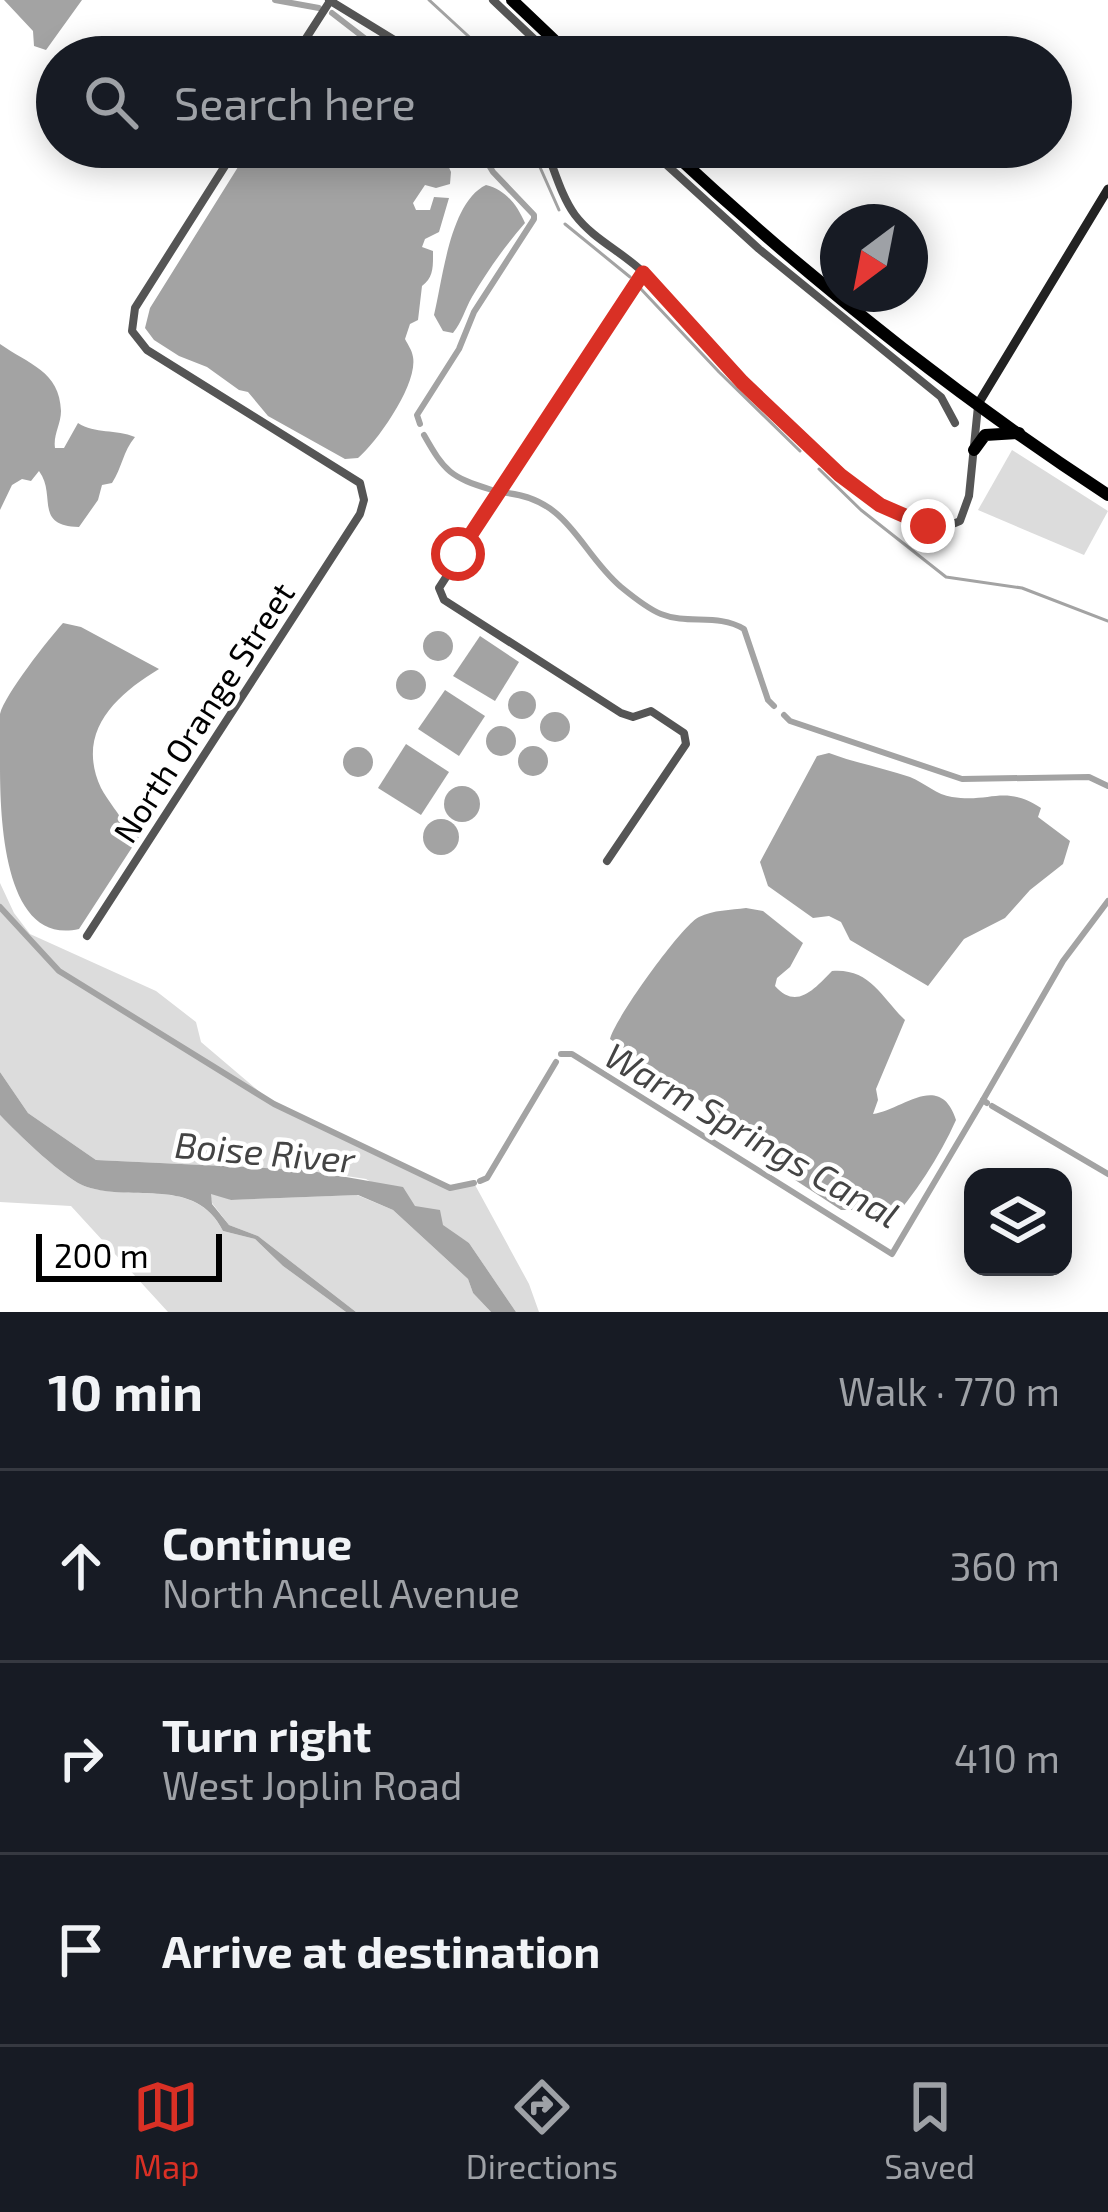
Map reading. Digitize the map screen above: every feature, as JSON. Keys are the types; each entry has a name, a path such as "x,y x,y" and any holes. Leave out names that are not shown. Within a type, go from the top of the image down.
{"main road":[{"path":"512,0 550,36"},
{"path":"690,168 871,322 1108,495"},
{"path":"978,404 1108,189"},
{"path":"974,450 985,435 1018,433"}],"street":[{"path":"308,36 330,0 388,36"},
{"path":"493,0 531,36"},
{"name":"North Orange Street","path":"87,936 360,514 364,500 360,483 147,350 132,331 135,308 224,168"},
{"path":"554,168 572,212 591,233 643,273 742,382 840,475 892,511 940,528 960,521 969,496 978,404"},
{"path":"670,168 759,249 940,397 956,423"},
{"path":"607,861 686,745 685,733 651,711 633,717 621,712 446,602 439,588 643,273"}],"shaded area":[{"path":"1012,450 1108,511 1084,555 978,510"},
{"path":"0,883 30,934 156,991 196,1022 201,1042 274,1104 450,1188 474,1183 529,1284 539,1312 516,1312 469,1243 366,1179 306,1170 96,1160 28,1113 0,1072"},
{"path":"0,1115 78,1183 197,1203 223,1231 255,1239 346,1312 168,1312 71,1206 0,1202"},
{"path":"210,1194 231,1200 357,1195 393,1210 468,1279 473,1293 491,1312 356,1312 258,1236 229,1225 212,1203"}],"water":[{"path":"4,0 82,0 56,36 36,36 36,47 33,31"},
{"path":"237,168 449,168 450,184 425,185 413,203 416,210 430,210 434,197 449,198 439,232 425,239 422,247 433,251 433,266 422,286 418,320 410,324 405,339 413,357 409,382 385,426 358,458 345,459 268,416 248,392 154,340 145,328 150,308"},
{"path":"486,185 510,199 525,223 484,277 453,333 443,331 434,315 450,242 464,207"},
{"path":"0,344 41,370 55,386 61,411 55,448 64,448 78,423 135,437 112,483 102,485 98,500 79,527 65,525 51,515 39,471 31,481 22,479 12,485 0,510"},
{"path":"63,623 81,627 159,669 115,703 97,733 94,768 101,788 127,829 144,829 79,929 53,929 34,917 20,897 10,870 1,810 0,714 18,681"},
{"path":"438,631 453,646 438,661 423,646"},
{"path":"480,636 519,662 495,701 453,676"},
{"path":"411,670 426,685 411,700 396,685"},
{"path":"445,690 485,716 459,756 418,729"},
{"path":"522,691 532,695 536,705 532,715 522,719 512,715 508,705 512,695"},
{"path":"555,712 570,727 555,742 540,727"},
{"path":"501,726 516,741 501,756 486,741"},
{"path":"406,744 449,772 421,815 378,788"},
{"path":"533,746 548,761 533,776 518,761"},
{"path":"358,747 373,762 358,777 343,762"},
{"path":"829,753 910,777 947,796 1007,796 1028,801 1041,808 1038,817 1070,841 1063,864 1005,918 964,939 928,986 850,940 841,922 829,916 813,918 768,886 760,862 817,756"},
{"path":"462,786 474,792 480,804 474,816 462,822 450,816 444,804 450,792"},
{"path":"441,819 454,824 459,837 454,850 441,855 428,850 423,837 428,824"},
{"path":"746,908 763,911 803,943 790,967 777,978 775,986 783,993 798,997 832,971 845,971 874,986 905,1020 876,1089 873,1114 930,1095 949,1105 956,1120 926,1175 887,1226 854,1210 841,1210 786,1174 761,1156 752,1136 610,1039 635,994 690,924 710,913"},
{"path":"0,1072 28,1113 96,1160 306,1170 403,1187 415,1206 440,1210 443,1225 469,1243 516,1312 491,1312 473,1293 468,1279 393,1210 358,1195 231,1200 211,1194 212,1204 229,1225 258,1236 356,1312 346,1312 255,1239 223,1231 197,1203 162,1194 105,1191 67,1175 0,1115"}],"waterway":[{"path":"275,0 319,8"},
{"path":"429,0 468,36"},
{"path":"332,13 362,36"},
{"path":"420,424 417,415 459,349 474,312 534,219 491,168"},
{"path":"540,168 559,210"},
{"path":"565,224 630,277"},
{"path":"640,288 800,451"},
{"path":"424,435 450,472 492,490"},
{"path":"819,469 861,510 946,577 1022,588 1108,621"},
{"path":"507,493 528,498 560,516 607,573 651,609 671,617 724,621 744,629 774,706"},
{"path":"784,715 790,721 962,779 1089,777 1108,786"},
{"path":"987,1103 983,1100 1063,961 1108,901"},
{"name":"Warm Springs Canal","path":"0,907 59,971 274,1104 450,1188 474,1183"},
{"name":"Warm Springs Canal","path":"561,1054 572,1054 892,1254 983,1100"},
{"name":"Warm Springs Canal","path":"480,1181 487,1178 556,1062"},
{"path":"992,1106 1108,1174"}],"route":[{"path":"458,554 643,273 742,382 840,475 880,505 928,526"}],"water label":[{"name":"Boise River","path":"265,1151"}]}
